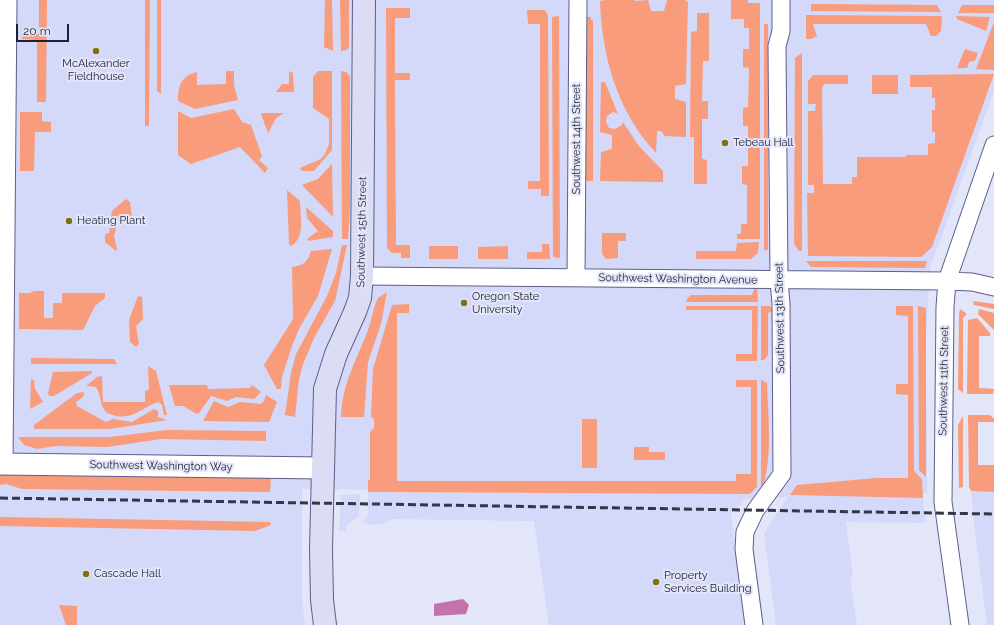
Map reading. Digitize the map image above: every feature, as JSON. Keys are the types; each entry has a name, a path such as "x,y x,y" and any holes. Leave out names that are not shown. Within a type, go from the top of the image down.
{"main road":[{"name":"Southwest 15th Street","path":"325,625 321,577 325,389 336,354 360,298 362,276 364,0"}],"street":[{"path":"2,464 8,0"},
{"name":"Southwest 14th Street","path":"576,278 578,0"},
{"name":"Southwest 13th Street","path":"754,625 744,549 745,532 755,511 782,474 777,46 781,31 781,0"},
{"name":"Southwest 11th Street","path":"960,625 943,502 947,281 994,145"},
{"name":"Southwest Washington Avenue","path":"362,276 947,281 972,282 994,287"},
{"name":"Southwest Washington Way","path":"2,464 323,468"}],"shaded area":[{"name":"Oregon State University","path":"0,0 994,0 994,91 930,268 926,338 927,493 859,495 923,498 925,523 846,522 853,577 850,578 857,625 776,625 764,533 788,497 746,499 731,513 745,625 549,625 534,521 393,519 382,524 371,525 363,522 368,515 368,492 530,493 530,491 302,489 302,598 305,625 0,625"},
{"path":"39,0 47,0 46,102 37,102 37,40 22,39 22,34 39,34"},
{"path":"145,0 150,0 149,126 145,126"},
{"path":"157,0 161,0 161,94 157,91"},
{"path":"325,0 332,0 333,51 324,47"},
{"path":"340,0 349,0 349,47 347,50 341,51"},
{"path":"648,0 651,11 664,11 667,0 685,0 688,2 686,84 675,86 675,99 686,102 686,137 665,136 661,131 657,131 656,153 642,137 631,119 614,82 608,63 601,22 600,1"},
{"path":"731,0 748,0 748,3 760,3 760,239 737,239 737,234 741,234 741,224 747,224 747,185 742,184 742,166 748,166 748,126 743,126 743,108 748,107 749,68 743,67 743,49 749,49 749,28 744,28 744,19 731,19"},
{"path":"811,4 937,5 941,12 811,11"},
{"path":"962,5 994,5 994,13 958,13"},
{"path":"386,8 410,8 410,18 395,18 395,73 410,73 410,80 395,80 395,94 396,245 410,245 410,258 401,258 401,253 392,253 387,248"},
{"path":"527,10 545,10 548,16 549,196 541,196 541,189 528,189 528,181 540,181 540,24 528,24"},
{"path":"697,13 709,13 709,61 703,61 702,101 708,101 708,119 702,119 702,159 707,160 707,184 694,184 694,137 690,137 691,32 697,31"},
{"path":"806,15 942,16 941,31 936,36 931,36 926,24 813,24 817,36 811,39 806,39"},
{"path":"559,16 560,258 553,257 552,17"},
{"path":"956,16 990,17 986,31 957,19"},
{"path":"586,17 591,17 591,20 593,20 593,181 586,181"},
{"path":"994,22 994,70 976,69"},
{"path":"764,24 768,24 768,250 764,250"},
{"path":"965,49 978,53 975,61 969,62 967,68 957,68"},
{"path":"802,53 802,251 799,251 794,244 795,58"},
{"path":"226,71 234,71 234,85 238,100 195,109 178,101 180,86 187,76 197,72 197,85 226,84"},
{"path":"289,71 293,73 294,92 276,92 282,84 289,84"},
{"path":"318,71 332,71 332,150 314,171 302,171 300,168 321,159 329,144 329,119 313,108 313,77"},
{"path":"341,71 346,72 350,76 350,206 348,239 342,239"},
{"path":"994,74 932,247 921,257 808,256 807,193 814,193 814,185 808,185 808,111 815,111 816,104 808,104 808,81 813,75 848,75 848,84 824,84 822,89 823,184 852,184 852,177 857,177 857,157 906,157 906,155 928,155 928,144 935,143 935,132 932,132 932,110 935,110 935,98 932,98 932,87 910,87 910,75"},
{"path":"872,75 898,75 898,94 872,94"},
{"path":"601,82 605,82 618,114 613,112 607,116 606,122 609,128 615,129 622,125 623,122 638,145 663,171 663,182 600,181 601,152 612,149 612,135 600,132"},
{"path":"234,109 242,122 251,125 262,156 259,160 268,168 265,173 240,147 191,164 178,155 178,111 191,118"},
{"path":"20,112 42,112 42,121 51,122 51,132 35,132 34,171 20,171"},
{"path":"284,113 276,118 268,133 261,114"},
{"path":"332,164 333,217 302,185 318,179"},
{"path":"287,190 300,201 300,233 295,243 290,246 289,244"},
{"path":"126,199 130,202 132,218 118,220 114,236 117,249 116,251 105,242 105,234 109,233 112,211"},
{"path":"306,207 333,231 333,237 308,241 307,239 318,231 307,218"},
{"path":"602,233 626,233 626,241 618,241 618,258 606,259 602,254"},
{"path":"759,242 758,253 751,259 696,259 696,251 736,251 737,243"},
{"path":"542,244 549,244 550,259 527,259 527,252 542,252"},
{"path":"342,245 347,245 335,301 314,338 303,364 299,379 295,417 285,415 291,373 296,354 327,296 336,273"},
{"path":"429,246 458,246 458,259 429,259"},
{"path":"508,246 508,259 478,259 478,247"},
{"path":"332,249 318,296 299,329 282,377 281,389 277,389 264,365 293,319 292,267 305,262 311,251"},
{"path":"806,261 927,261 925,268 811,267"},
{"path":"757,288 758,302 686,302 691,295 752,295 754,289"},
{"path":"34,291 44,291 44,318 53,318 53,303 62,303 62,293 105,293 105,298 95,306 83,330 19,329 19,293 30,293"},
{"path":"387,292 381,324 368,362 364,417 341,417 347,383 368,330 376,302 378,298"},
{"path":"138,296 142,297 143,319 136,326 139,344 136,347 130,342 129,320"},
{"path":"973,301 994,304 994,309 974,305"},
{"path":"409,304 409,313 397,313 397,481 736,481 736,474 751,474 751,387 736,387 736,380 757,380 757,487 750,494 368,492 368,480 370,480 370,432 374,428 374,419 371,417 373,369 392,305"},
{"path":"686,306 758,306 757,361 736,361 736,354 752,354 752,310 686,310"},
{"path":"761,306 770,306 774,311 768,313 768,355 764,360 761,360"},
{"path":"896,306 913,306 914,471 922,479 923,498 790,495 797,485 877,478 908,478 908,395 896,394 896,384 908,384 908,316 896,315"},
{"path":"918,306 926,308 926,477 919,470"},
{"path":"960,309 967,314 963,318 963,393 958,389"},
{"path":"979,309 994,313 994,330 978,314"},
{"path":"977,318 990,333 990,336 979,336 979,388 994,389 993,394 967,394 968,320"},
{"path":"31,358 114,359 117,364 31,364"},
{"path":"148,366 156,371 167,415 164,415 162,405 158,402 131,415 120,416 109,414 103,409 96,387 86,386 97,377 102,376 103,402 145,402 145,391 149,390"},
{"path":"92,371 92,373 54,396 49,396 48,393 53,372"},
{"path":"31,379 34,380 35,389 43,402 30,409"},
{"path":"761,380 767,383 769,437 768,464 762,488 761,487"},
{"path":"169,385 207,385 208,389 250,388 252,385 261,392 254,399 236,397 227,401 211,396 197,414 183,406 175,406"},
{"path":"83,392 83,397 76,402 77,406 106,422 113,419 132,422 154,409 158,411 158,417 167,420 110,429 34,429 34,425 77,393"},
{"path":"266,395 277,402 269,422 203,421 214,401 228,407 240,402 261,404"},
{"path":"968,415 990,415 994,419 994,422 978,422 978,465 994,465 994,492 971,491 969,487"},
{"path":"963,416 963,487 959,488 958,425"},
{"path":"582,419 597,419 597,468 582,468"},
{"path":"166,430 266,431 266,441 161,439 107,447 56,446 37,449 24,445 18,437 110,437"},
{"path":"634,447 649,447 649,452 665,452 665,460 634,460"},
{"path":"0,472 271,477 270,492 22,489 6,484 0,485"},
{"path":"971,491 994,492 994,625 987,625"},
{"path":"360,494 359,516 348,524 345,531 339,531 341,495"},
{"path":"0,517 270,522 271,525 255,531 0,526"},
{"path":"463,599 469,605 466,614 434,616 434,604"},
{"path":"59,605 77,606 77,625 66,625"}],"railway":[{"path":"0,498 994,514"}],"place":[{"name":"McAlexander Fieldhouse","path":"96,51"},
{"name":"Tebeau Hall","path":"725,143"},
{"name":"Heating Plant","path":"69,221"},
{"name":"Oregon State University","path":"464,303"},
{"name":"Cascade Hall","path":"86,574"},
{"name":"Property Services Building","path":"656,582"}]}
